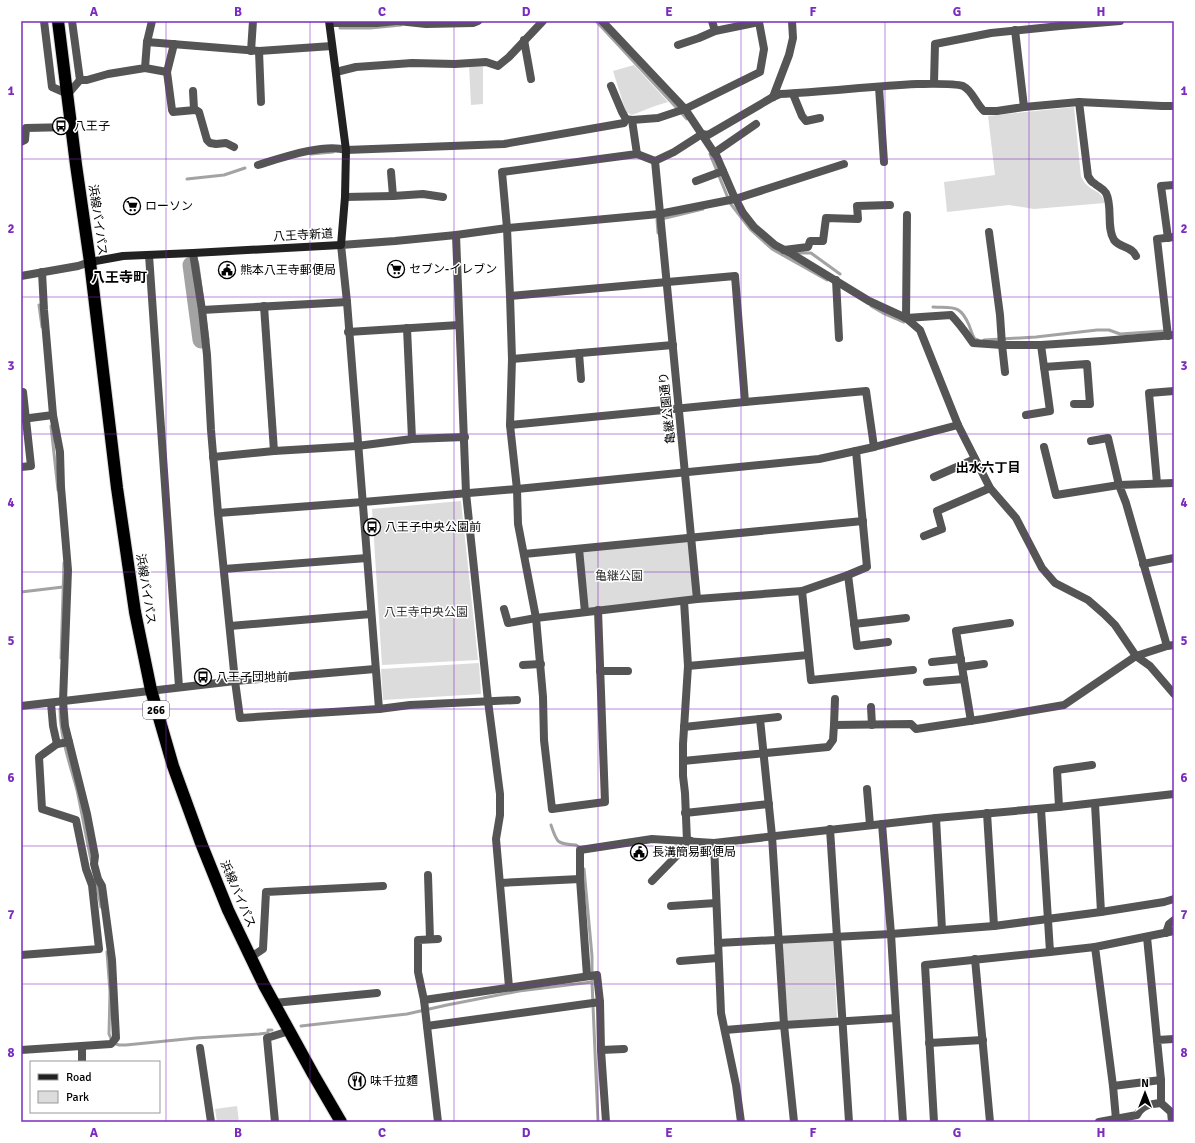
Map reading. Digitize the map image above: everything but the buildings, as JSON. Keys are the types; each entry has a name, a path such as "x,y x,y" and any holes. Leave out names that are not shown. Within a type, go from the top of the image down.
{"highway":[{"name":"浜線バイパス","path":"58,21 90,262 116,488 135,612 150,690 173,766 228,910 274,1004 341,1122"}],"street":[{"path":"44,21 52,87 68,94 80,80 72,21"},
{"path":"145,68 147,42 152,21"},
{"path":"253,21 261,102"},
{"path":"330,22 397,21 426,24 473,23 478,21"},
{"path":"336,72 356,68 412,64 486,62 498,66 509,57 542,21"},
{"path":"602,21 685,109 717,157 735,199 743,213 754,227 770,241 784,250 869,301 906,318 920,330 958,425 975,459 990,488 1016,518 1042,568 1055,583 1088,600 1104,614 1115,625 1136,656 1150,666 1174,694"},
{"path":"712,21 715,31"},
{"path":"773,97 793,38 792,21"},
{"path":"934,83 935,44 991,33 1060,23 1120,21"},
{"name":"八王寺新道","path":"90,262 123,256 341,245 345,197 346,150 330,22"},
{"path":"258,165 307,151 339,148 346,150 504,144 624,123 629,120 658,118 685,109 760,72 764,49 759,22 715,31 678,45"},
{"path":"1015,30 1024,107"},
{"path":"524,40 531,78"},
{"path":"147,42 255,51 332,46"},
{"path":"174,44 167,72 172,112 195,110 199,112 206,140 210,143 226,143 234,147"},
{"path":"80,80 87,80 108,74 145,68 167,72"},
{"path":"598,610 605,802 552,809 544,740 541,664 536,618 518,524 517,489 510,425 512,360 510,296 507,228 502,172 637,154 655,161 686,145 702,134 708,135 780,94 934,83 962,86 971,92 979,107 984,111 997,111 1079,102 1174,106"},
{"path":"611,86 622,112 629,120 637,154"},
{"path":"879,86 884,162"},
{"path":"193,91 195,110"},
{"path":"793,94 802,116 806,121 820,118"},
{"path":"1079,102 1088,176 1092,183 1101,187 1106,193 1113,238 1118,244 1134,252 1136,256"},
{"path":"714,153 756,124"},
{"path":"21,142 25,140 26,128 72,127"},
{"name":"亀継公園通り","path":"655,161 697,599"},
{"path":"378,708 363,502 357,446 347,302 341,245 456,236 507,228 660,214 735,199 844,164"},
{"path":"696,181 723,171"},
{"path":"391,172 393,196"},
{"path":"906,318 951,315 959,322 973,343 1002,345 1102,342 1171,335 1157,239 1171,238 1161,186 1174,185"},
{"path":"345,197 423,194 443,197"},
{"path":"784,250 808,247 810,241 823,241 826,218 858,219 857,206 890,205"},
{"path":"906,318 907,215"},
{"path":"989,232 1000,315 1005,372"},
{"path":"456,236 466,493 488,701 500,794 500,815 496,839 509,988"},
{"path":"193,253 207,355 218,513 240,718 410,705 517,700"},
{"path":"149,255 180,687"},
{"path":"21,276 78,266 90,262"},
{"path":"21,1050 112,1044 116,1038 112,960 102,886 98,879 94,864 95,856 87,814 65,726 62,701 68,570 61,487 60,452 53,415 42,272"},
{"path":"510,296 735,276 745,402"},
{"path":"836,280 839,338"},
{"path":"202,310 347,302"},
{"path":"264,306 274,451"},
{"path":"348,332 459,325"},
{"path":"407,328 412,439"},
{"path":"512,360 673,345"},
{"path":"1026,415 1050,411 1041,345"},
{"path":"579,353 582,379"},
{"path":"1044,367 1087,364 1090,404 1074,404"},
{"path":"1157,483 1149,393 1174,390"},
{"path":"510,425 866,391 874,447"},
{"path":"21,392 23,392 23,419 31,466 21,468"},
{"path":"23,419 53,415"},
{"path":"218,513 517,489 819,459 874,447 958,425"},
{"path":"213,457 274,451 357,446 412,439 465,437"},
{"path":"834,725 911,724 916,729 1064,705 1136,656 1170,645 1119,485 1108,438 1091,441"},
{"path":"1044,447 1056,495 1119,485 1174,483"},
{"path":"504,609 508,623 598,610 697,599 802,591 867,567 856,451"},
{"path":"934,477 975,459"},
{"path":"924,536 942,529 936,511 990,488"},
{"path":"524,554 863,521"},
{"path":"579,549 585,612"},
{"path":"224,569 367,558"},
{"path":"1144,564 1174,558"},
{"path":"848,575 857,646 888,642"},
{"path":"802,591 811,680 913,670"},
{"path":"684,601 688,666 683,761 685,813 689,841"},
{"path":"230,626 371,614"},
{"path":"854,624 906,618"},
{"path":"971,721 956,631 1010,623"},
{"path":"688,666 808,655"},
{"path":"932,662 961,659"},
{"path":"522,665 541,664"},
{"path":"962,668 984,664"},
{"path":"21,706 235,681 375,669"},
{"path":"600,671 628,671"},
{"path":"927,682 964,679"},
{"path":"683,761 828,747 833,740 835,700"},
{"path":"51,703 56,744"},
{"path":"871,707 872,724"},
{"path":"684,727 778,717"},
{"path":"760,719 772,836 784,1025 794,1122"},
{"path":"21,955 99,949 92,885 86,869 76,820 42,809 39,757 56,744 69,742"},
{"path":"1059,807 1057,770 1092,765"},
{"path":"867,789 870,825"},
{"path":"587,976 580,879 580,850 652,839 714,843 830,829 1095,804 1174,794"},
{"path":"685,813 769,804"},
{"path":"1095,804 1101,912"},
{"path":"1040,809 1050,952"},
{"path":"987,813 994,926"},
{"path":"936,818 942,930"},
{"path":"882,824 891,934 903,1122"},
{"path":"830,829 848,1122"},
{"path":"652,881 689,841"},
{"path":"714,843 721,1013 736,1085 741,1122"},
{"path":"428,875 434,939 418,940 418,972 424,1000 438,1122"},
{"path":"500,883 580,879"},
{"path":"251,957 264,949 266,892 384,886"},
{"path":"718,943 891,934 994,926 1101,912 1164,902 1174,899"},
{"path":"671,906 716,903"},
{"path":"934,1122 925,965 1095,947 1170,932 1169,924 1174,920"},
{"path":"1147,937 1161,1080 1161,1103 1171,1112 1173,1118"},
{"path":"1095,947 1116,1119"},
{"path":"680,961 718,958"},
{"path":"975,960 990,1122"},
{"path":"424,1000 597,975 600,1002 601,1050 606,1122"},
{"path":"274,1004 377,993"},
{"path":"427,1026 600,1002"},
{"path":"725,1030 896,1018"},
{"path":"275,1122 267,1038 289,1031"},
{"path":"1157,1040 1174,1039"},
{"path":"929,1043 983,1040"},
{"path":"82,1046 82,1061"},
{"path":"200,1048 211,1122"},
{"path":"601,1050 624,1049"},
{"path":"1113,1086 1161,1080"},
{"path":"1099,1122 1137,1115 1140,1110 1149,1105 1161,1103"}],"green space":[{"path":"483,64 483,104 471,105 469,65"},
{"path":"634,65 668,102 632,115 626,112 613,71"},
{"path":"1074,107 1081,177 1090,188 1102,196 1105,203 1034,209 1009,205 947,212 944,182 995,175 988,116"},
{"name":"八王寺中央公園","path":"461,501 478,660 382,665 372,509"},
{"name":"亀継公園","path":"689,540 694,597 587,609 582,551"},
{"path":"479,663 481,694 383,700 381,669"},
{"path":"833,941 837,1019 786,1022 780,942"},
{"path":"237,1106 239,1122 217,1122 215,1109"}],"waterway":[{"path":"596,21 687,119"},
{"path":"340,28 370,28 401,25"},
{"path":"311,154 333,152"},
{"path":"710,154 730,203 751,230 772,249 827,280"},
{"path":"187,179 224,175 245,168"},
{"path":"658,233 657,220 703,209"},
{"path":"795,253 811,253 840,274"},
{"path":"191,265 201,340"},
{"path":"39,305 42,327"},
{"path":"871,306 904,322"},
{"path":"933,307 955,308 959,310 966,318 975,339 978,340"},
{"path":"984,340 1036,337 1097,330 1109,330 1120,334 1164,331"},
{"path":"51,426 58,490"},
{"path":"61,658 64,563"},
{"path":"21,592 63,587"},
{"path":"60,709 60,719 64,740 77,790 91,860"},
{"path":"551,825 555,836 561,843 576,845 580,848"},
{"path":"584,869 592,956 598,1122"},
{"path":"96,881 101,907"},
{"path":"107,952 110,992 109,1034 113,1043 126,1045 196,1038 259,1034 268,1033 268,1030 272,1030"},
{"path":"301,1026 407,1014 519,991 592,982"}],"place":[{"name":"八王子","path":"61,126"},
{"name":"ローソン","path":"132,206"},
{"name":"セブン-イレブン","path":"396,269"},
{"name":"熊本八王寺郵便局","path":"227,270"},
{"name":"八王子中央公園前","path":"372,527"},
{"name":"八王子団地前","path":"203,677"},
{"name":"長溝簡易郵便局","path":"639,852"},
{"name":"味千拉麵","path":"357,1081"}],"district":[{"name":"八王寺町","path":"119,277"},
{"name":"出水六丁目","path":"988,467"}]}
